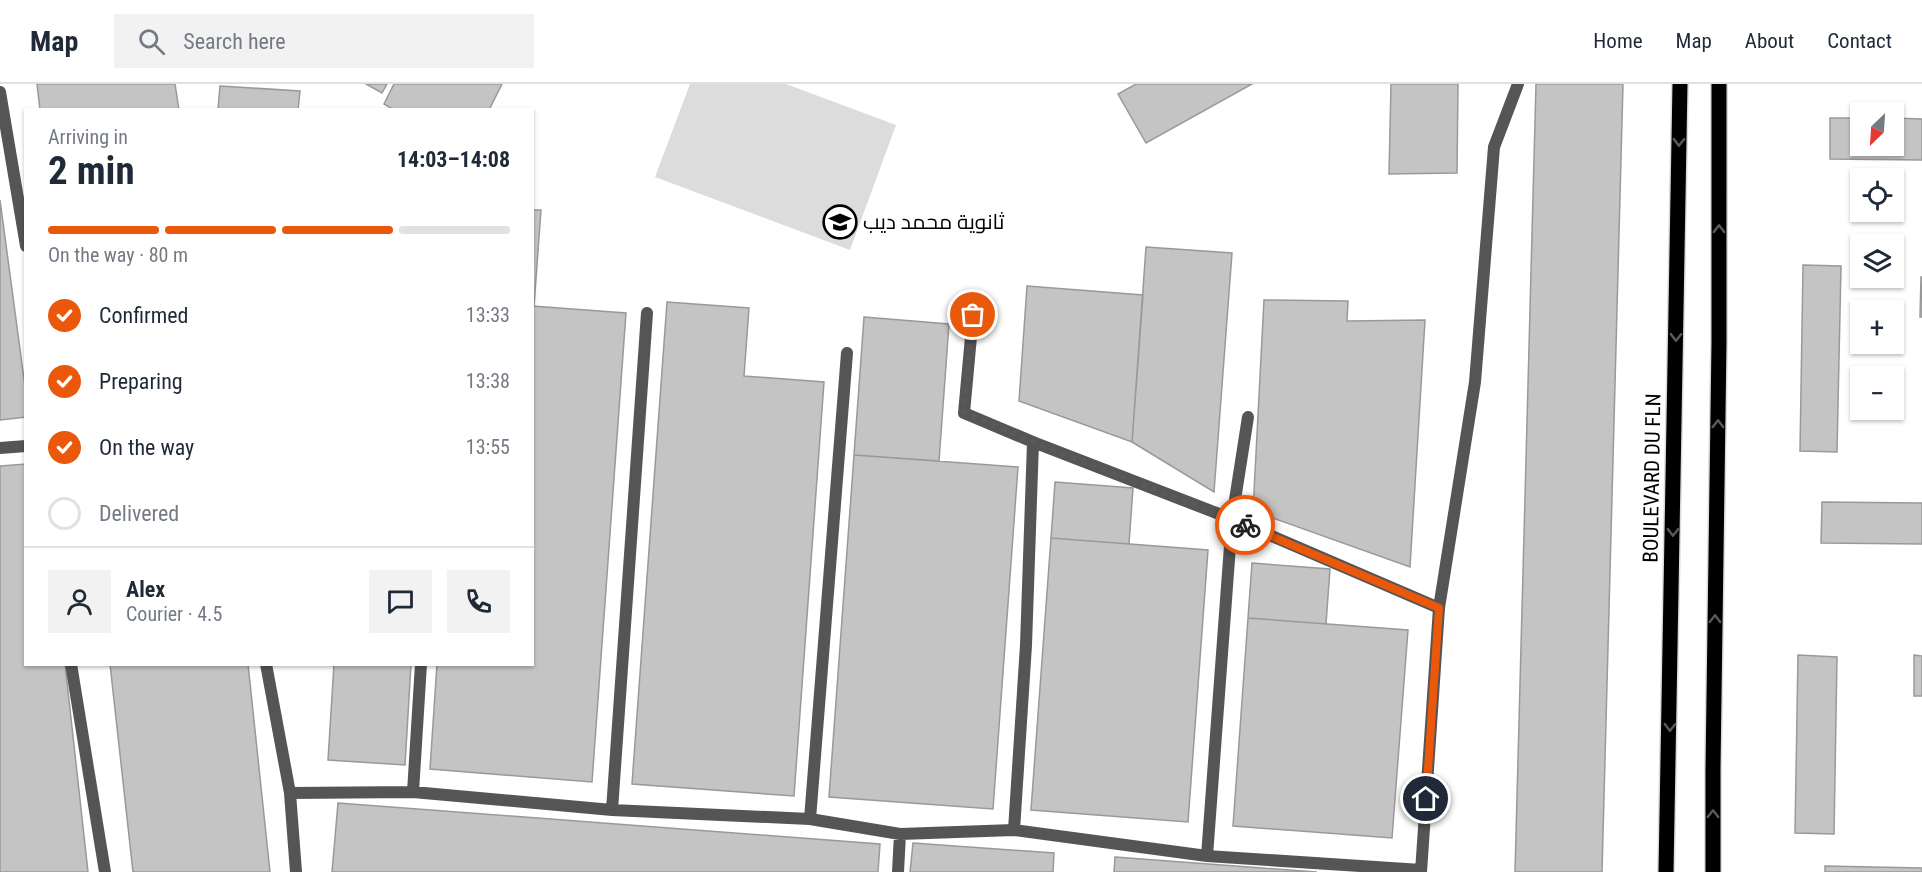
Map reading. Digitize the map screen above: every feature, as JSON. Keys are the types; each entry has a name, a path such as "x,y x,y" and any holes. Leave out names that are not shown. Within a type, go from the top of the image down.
{"main road":[{"name":"BOULEVARD DU FLN","path":"1666,872 1680,84"},
{"path":"1713,872 1719,342 1719,84"}],"street":[{"path":"290,793 413,792 612,810 810,819 900,834 1014,830 1208,856 1421,871 1439,608 1475,381 1494,147 1518,84"},
{"path":"0,92 24,234"},
{"path":"612,810 647,313"},
{"path":"973,315 964,412 1033,442 1232,519 1439,608"},
{"path":"810,819 847,353"},
{"path":"1208,856 1232,519 1248,417"},
{"path":"1014,830 1026,645 1033,442"},
{"path":"0,448 24,446"},
{"path":"71,666 105,872"},
{"path":"266,666 290,793 296,872"},
{"path":"413,792 421,666"},
{"path":"898,872 900,834"}],"shaded area":[{"path":"690,84 786,84 896,125 850,250 655,177"}],"building":[{"path":"37,84 175,84 179,108 40,108"},
{"path":"366,84 387,84 382,93"},
{"path":"394,84 502,84 490,108 391,108 384,104"},
{"path":"1136,84 1252,84 1146,143 1118,94"},
{"path":"1391,84 1458,84 1457,173 1389,174"},
{"path":"1536,84 1623,84 1602,872 1515,872"},
{"path":"220,86 300,91 298,108 218,108"},
{"path":"1830,118 1850,118 1850,156 1904,156 1904,118 1922,119 1922,160 1830,159"},
{"path":"0,200 24,379 24,417 0,420"},
{"path":"534,210 541,210 534,306"},
{"path":"1146,247 1232,253 1214,492 1132,442"},
{"path":"1803,265 1841,266 1837,452 1800,451"},
{"path":"1921,277 1922,317 1920,317"},
{"path":"1027,286 1143,295 1132,442 1019,401"},
{"path":"1264,300 1348,301 1347,321 1425,320 1410,567 1253,511"},
{"path":"667,302 749,308 744,376 824,382 794,796 632,784"},
{"path":"534,306 626,313 592,782 430,769 437,666 534,666"},
{"path":"864,317 949,324 939,461 854,455"},
{"path":"854,455 1018,467 993,809 829,797"},
{"path":"24,464 24,666 65,666 88,872 0,872 0,466"},
{"path":"1055,482 1133,488 1129,544 1051,538"},
{"path":"1822,502 1922,503 1922,544 1821,543"},
{"path":"1051,538 1208,550 1188,822 1031,810"},
{"path":"1252,563 1330,569 1326,624 1248,618"},
{"path":"1248,618 1408,630 1392,838 1233,826"},
{"path":"1798,655 1837,657 1834,834 1795,833"},
{"path":"1914,655 1922,656 1922,696 1914,696"},
{"path":"110,666 248,666 270,872 133,872"},
{"path":"334,666 411,666 405,765 328,760"},
{"path":"338,803 880,844 878,872 332,872"},
{"path":"913,843 1054,853 1053,872 910,872"},
{"path":"1115,857 1317,872 1114,872"},
{"path":"1825,866 1922,868 1922,872 1825,872"}],"way so far":[{"path":"973,315 964,412 1033,442 1245,525"}],"place":[{"name":"ثانوية محمد ديب","path":"840,222"}],"route":[{"path":"1245,525 1439,608 1426,799"}]}
